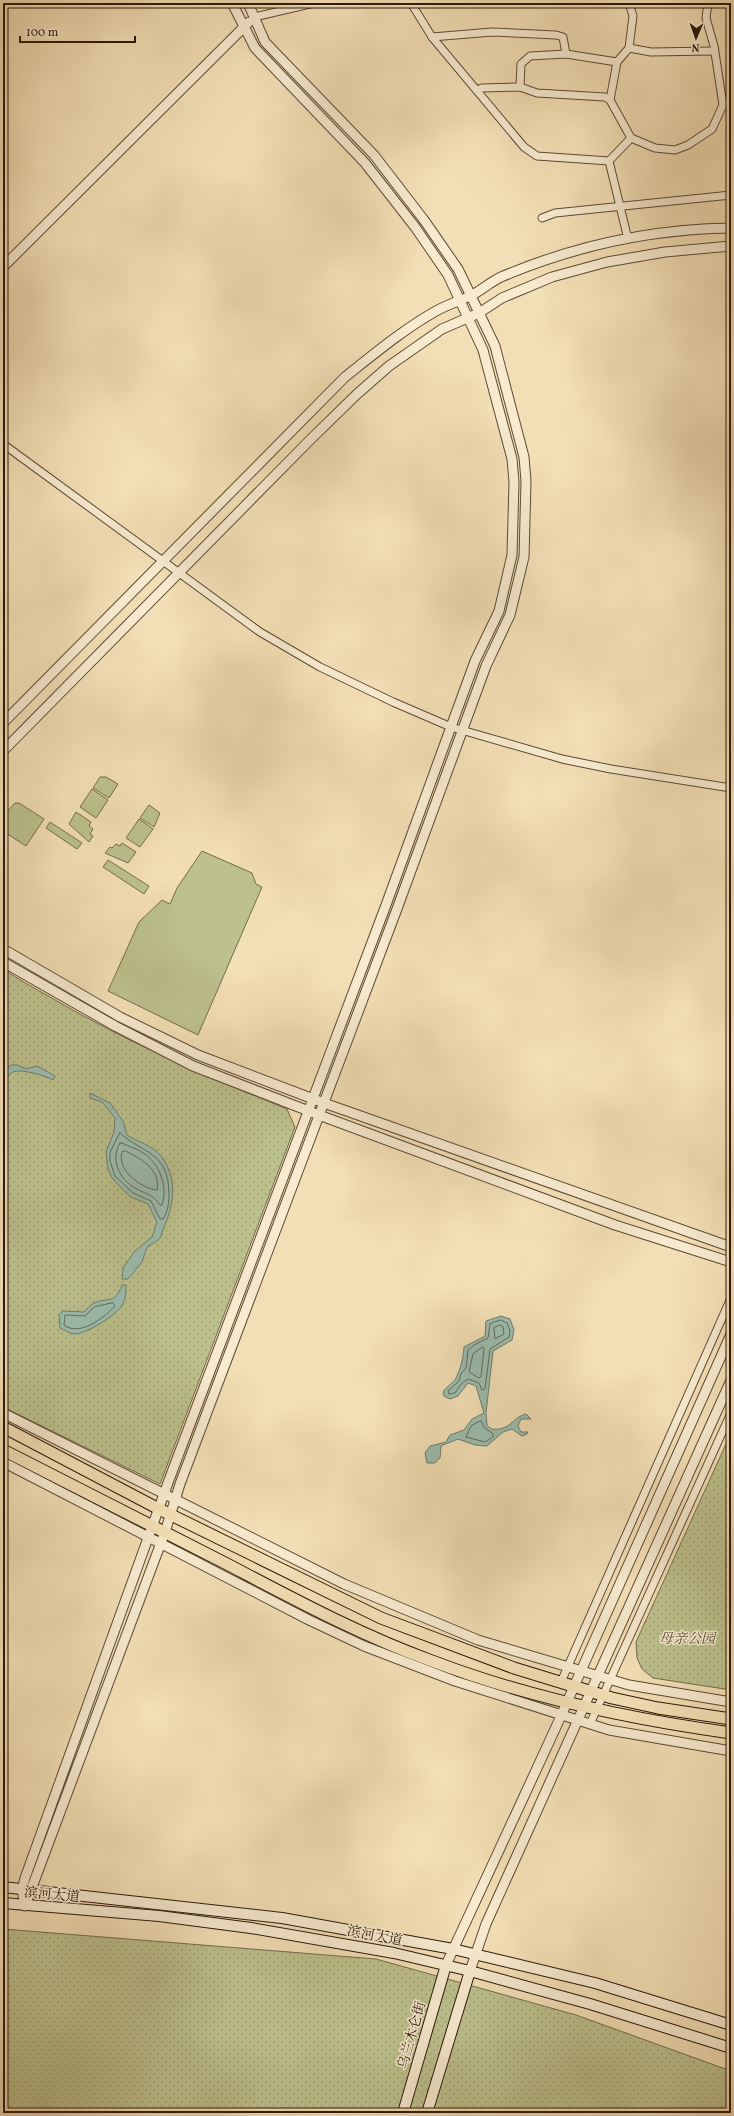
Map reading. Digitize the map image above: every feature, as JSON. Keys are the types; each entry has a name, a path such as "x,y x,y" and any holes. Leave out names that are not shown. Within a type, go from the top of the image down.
{"main road":[{"path":"3,1427 159,1509 170,1513 381,1618 514,1668 603,1695 658,1708 731,1719"},
{"path":"3,1450 151,1532 383,1641 431,1661 485,1680 583,1708 731,1734"},
{"name":"滨河大道","path":"3,1888 282,1918 453,1949 595,1983 731,2025"},
{"name":"滨河大道","path":"3,1903 159,1916 251,1928 394,1953 446,1966 470,1970 590,2004 731,2048"},
{"name":"乌兰木仑街","path":"403,2113 446,1966"},
{"path":"427,2113 470,1970"}],"street":[{"path":"25,1906 27,1890 165,1492 475,661 499,611 512,555 514,482 512,459 484,350 448,275 415,227 365,163 255,48 232,3"},
{"path":"27,1890 163,1537 175,1498 324,1103 486,666 510,615 524,557 526,481 524,457 494,346 458,269 424,220 374,155 265,42 248,3"},
{"path":"3,267 254,17 314,3"},
{"path":"411,3 432,37 524,147 537,156 609,161"},
{"path":"610,100 617,62 629,48 633,16 629,3"},
{"path":"477,90 520,87 537,93 605,97 610,100 631,138 655,148 676,150 688,145 712,129 723,105 713,51 714,46 706,18 708,3"},
{"path":"432,37 492,32 556,35 563,37 566,54"},
{"path":"629,48 651,52 713,51"},
{"path":"520,87 521,64 530,56 566,54 617,62"},
{"path":"609,161 631,138"},
{"path":"609,161 627,235 630,238"},
{"path":"542,218 556,213 620,205 731,195"},
{"path":"3,724 345,377 380,350 436,311 471,296 499,278 549,258 605,243 663,231 731,228"},
{"path":"3,751 356,395 389,366 436,334 479,313 502,298 552,277 607,262 665,252 731,246"},
{"path":"3,444 260,632 320,667 451,727 508,745 611,770 731,788"},
{"path":"3,949 120,1017 198,1055 324,1103 731,1247"},
{"path":"3,962 115,1026 193,1066 308,1111 615,1225 731,1262"},
{"path":"561,1682 731,1298"},
{"path":"446,1966 561,1716 731,1334"},
{"path":"470,1970 486,1924 731,1380"},
{"path":"3,1413 165,1492 344,1584 478,1640 610,1680 681,1695 731,1702"},
{"path":"590,1724 731,1413"},
{"path":"3,1462 151,1532"},
{"path":"163,1537 292,1612 364,1646 455,1681 590,1724 658,1739 731,1751"}],"green space":[{"path":"100,777 106,777 118,784 109,798 93,788"},
{"path":"92,789 108,800 96,818 80,807"},
{"path":"15,803 19,803 44,819 26,846 3,831 3,816"},
{"path":"149,805 160,813 154,827 140,818"},
{"path":"76,812 91,822 89,826 93,829 90,834 93,836 89,842 69,824"},
{"path":"139,819 153,829 140,847 126,838"},
{"path":"50,822 82,843 77,849 46,828"},
{"path":"122,843 136,852 128,863 105,853 110,847 112,848 116,844 120,846"},
{"path":"202,851 252,873 256,884 262,887 198,1035 108,991 139,922 162,900 170,904 177,888"},
{"path":"108,860 149,886 144,894 103,867"},
{"path":"3,969 79,1013 137,1044 226,1084 287,1109 295,1127 160,1484 3,1407"},
{"name":"母亲公园","path":"731,1433 731,1690 653,1678 642,1669 637,1658 636,1642"},
{"path":"3,1929 376,1959 576,2015 731,2071 731,2113 3,2113"}],"water":[{"path":"11,1065 17,1065 26,1069 37,1066 55,1076 53,1080 33,1073 16,1071 3,1080 3,1074"},
{"path":"90,1093 110,1103 123,1121 127,1135 149,1146 161,1156 170,1173 172,1182 172,1200 161,1237 147,1247 142,1262 128,1279 122,1279 123,1268 134,1252 152,1237 157,1222 148,1204 131,1197 112,1178 108,1169 106,1152 114,1132 115,1118 102,1102 90,1098"},
{"path":"122,1285 126,1285 124,1302 109,1318 81,1333 73,1334 60,1328 59,1315 63,1311 84,1312 94,1303 113,1298"},
{"path":"501,1316 510,1319 514,1330 512,1340 493,1351 486,1413 487,1425 491,1429 503,1428 517,1418 526,1414 531,1419 521,1419 518,1426 521,1432 528,1432 527,1434 522,1436 512,1429 503,1432 487,1446 475,1445 458,1439 441,1446 440,1458 435,1463 427,1463 425,1453 430,1446 446,1442 450,1435 464,1430 472,1419 484,1413 476,1386 468,1383 458,1396 450,1399 444,1396 443,1392 456,1378 462,1363 464,1347 485,1336 486,1321"}]}
